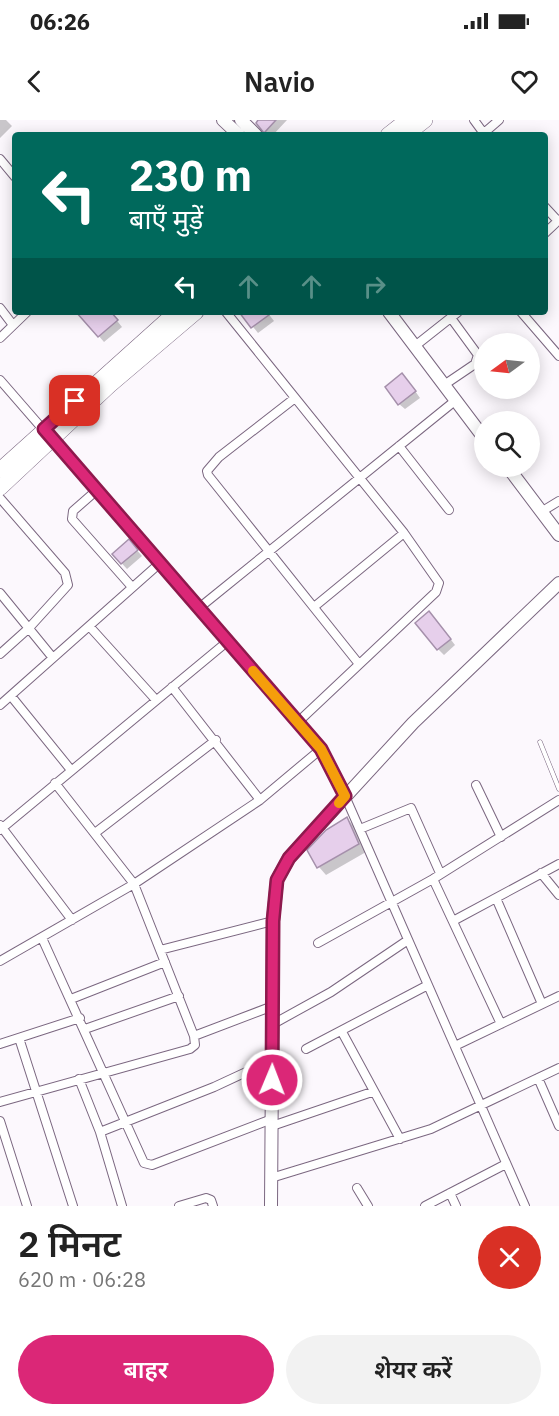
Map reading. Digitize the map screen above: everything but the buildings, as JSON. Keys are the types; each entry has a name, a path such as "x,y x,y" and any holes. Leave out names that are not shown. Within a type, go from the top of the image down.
{"highway":[{"path":"398,128 425,120"},
{"path":"0,488 49,434 172,315"},
{"path":"0,470 110,385 192,315"}],"street":[{"path":"223,120 236,132"},
{"path":"240,120 253,132"},
{"path":"474,120 483,132"},
{"path":"487,132 499,120"},
{"path":"0,159 12,173"},
{"path":"548,211 558,224"},
{"path":"0,308 13,325"},
{"path":"0,338 24,315"},
{"path":"228,315 404,533 437,579 438,588 298,723"},
{"path":"391,315 474,424"},
{"path":"415,346 455,315 478,355 475,363 444,385"},
{"path":"524,315 559,356"},
{"path":"0,380 321,749 360,829 525,1206"},
{"path":"295,398 219,457 207,471 211,480 359,664"},
{"path":"199,608 456,400"},
{"path":"399,446 449,510"},
{"path":"515,477 559,536"},
{"path":"97,490 73,511 72,519 132,587"},
{"path":"0,498 65,573 68,580 66,591 0,654"},
{"path":"541,512 559,501"},
{"path":"314,607 404,533"},
{"path":"0,705 160,563"},
{"path":"271,1206 273,921 274,894 282,868 413,723 521,622 559,583"},
{"path":"0,593 53,658"},
{"path":"90,627 156,700"},
{"path":"72,920 1,828 228,641"},
{"path":"172,687 216,740 260,800"},
{"path":"11,696 71,770"},
{"path":"95,833 216,740"},
{"path":"0,961 134,884 260,800 321,749"},
{"path":"0,1102 190,1049 195,1045 194,1036 179,996 134,884 55,783"},
{"path":"476,785 501,837"},
{"path":"318,943 436,876 559,800"},
{"path":"360,829 411,808 453,921 501,1024"},
{"path":"453,921 559,864"},
{"path":"541,873 559,895"},
{"path":"496,898 542,1004"},
{"path":"160,950 273,921"},
{"path":"42,938 85,1029 123,1122 147,1165 272,1122 372,1092"},
{"path":"273,1024 331,992 408,940"},
{"path":"71,999 165,962"},
{"path":"306,1049 428,985"},
{"path":"85,1029 179,996"},
{"path":"455,1046 559,996"},
{"path":"194,1036 273,1006"},
{"path":"0,1044 80,1018"},
{"path":"342,1032 372,1092 400,1139"},
{"path":"20,1038 73,1206"},
{"path":"100,1132 196,1094 272,1060"},
{"path":"271,1178 431,1129 559,1068"},
{"path":"538,1078 559,1125"},
{"path":"79,1079 100,1132 122,1206"},
{"path":"0,1121 27,1206"},
{"path":"425,1206 506,1164"},
{"path":"357,1188 368,1206"},
{"path":"450,1193 456,1206"},
{"path":"179,1206 206,1198 211,1200 213,1206"}],"lane":[{"path":"540,742 559,789"}],"slow traffic":[{"path":"253,671 321,749 345,796 339,803"}],"route":[{"path":"75,401 44,429 321,749 345,796 289,858 277,880 273,921 272,1080"}]}
